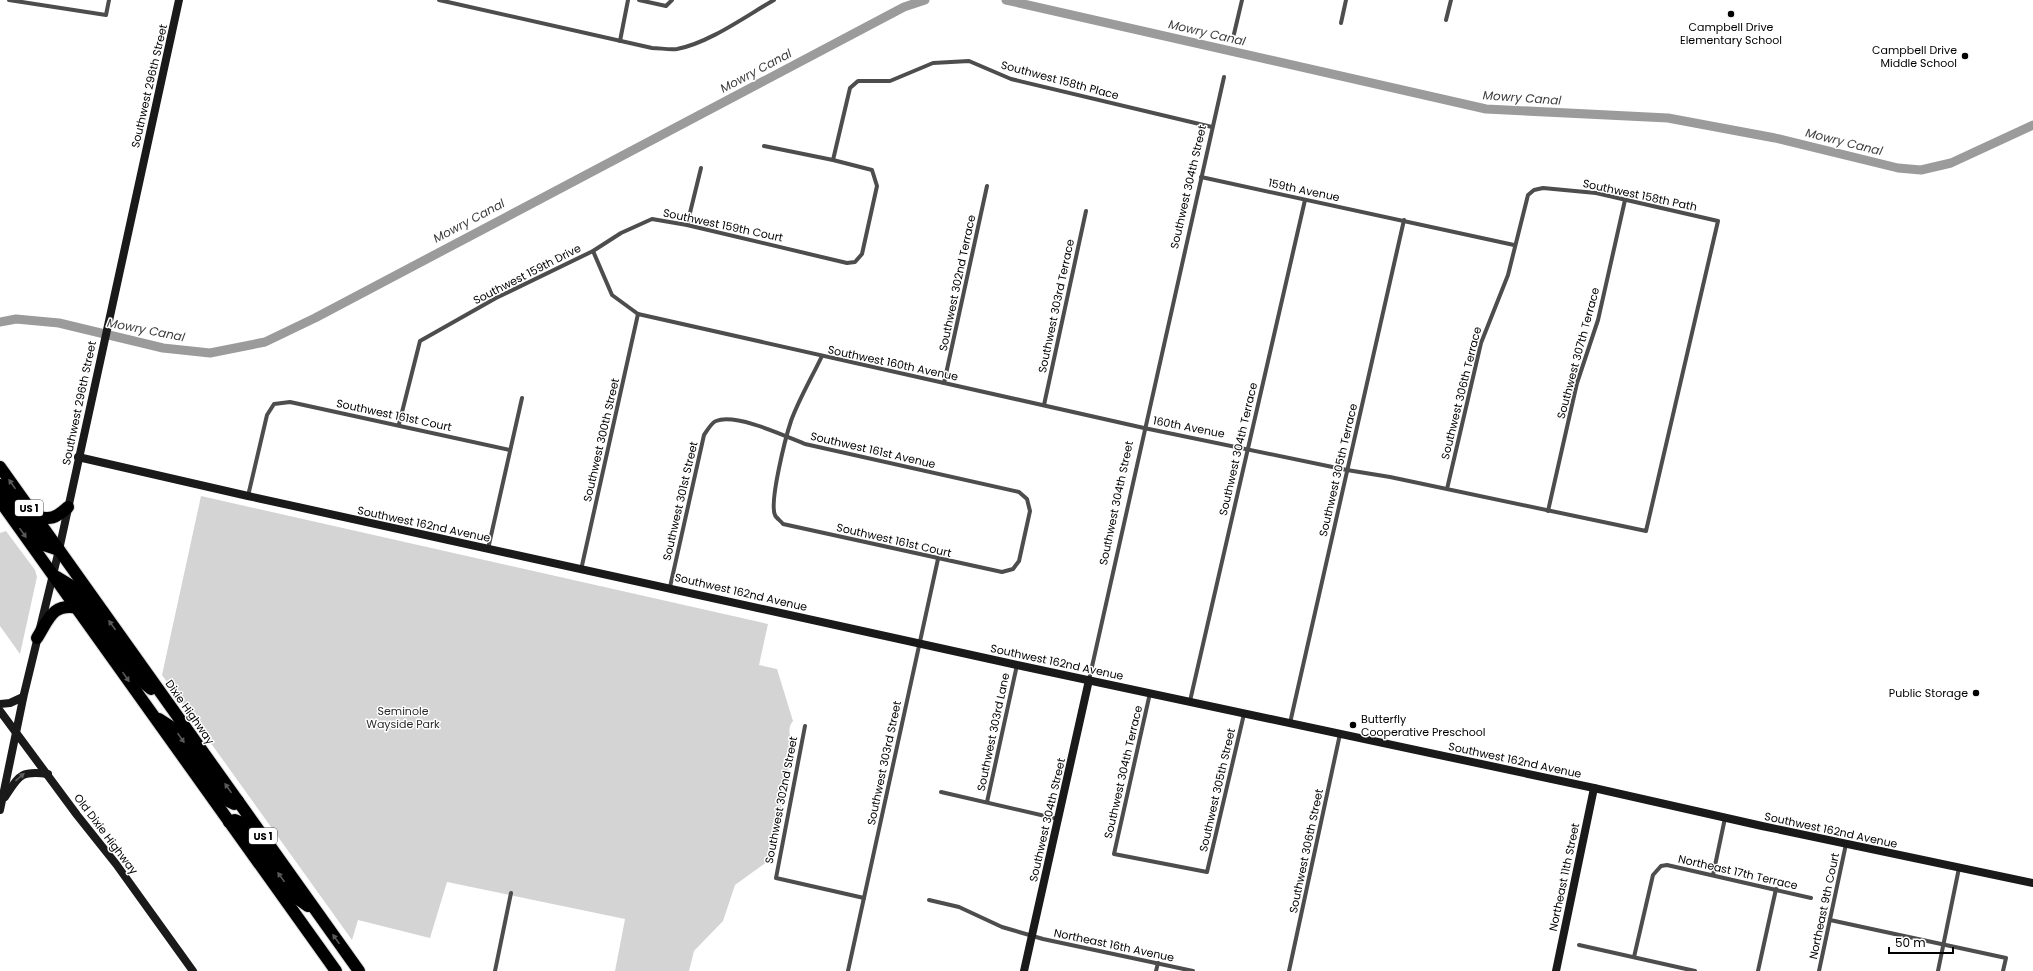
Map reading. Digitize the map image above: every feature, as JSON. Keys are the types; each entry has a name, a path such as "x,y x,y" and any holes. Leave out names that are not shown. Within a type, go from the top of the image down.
{"highway":[{"name":"Dixie Highway","path":"0,467 359,971"},
{"path":"0,485 44,545 59,550"},
{"name":"US 1","path":"0,501 53,576 78,608 336,971"},
{"path":"34,515 52,519 68,507"},
{"path":"53,576 74,588 144,684 167,702"},
{"path":"37,638 52,614 58,608 68,606 78,608"},
{"path":"152,713 176,730 224,799 234,804 238,801"},
{"path":"229,822 235,820 240,822 294,896 318,914"}],"street":[{"path":"9,0 106,14 109,0"},
{"name":"Southwest 296th Street","path":"0,810 37,638 59,550 78,457 179,0"},
{"path":"439,0 652,48 676,49 688,46 711,36 774,0"},
{"path":"620,41 628,0"},
{"path":"639,0 666,6 672,0"},
{"path":"1234,34 1242,0"},
{"path":"1341,23 1346,0"},
{"path":"1446,20 1451,0"},
{"name":"Southwest 158th Place","path":"833,160 850,88 858,81 890,81 933,63 969,61 1011,79 1212,127"},
{"name":"Southwest 304th Street","path":"1024,971 1144,428 1224,77"},
{"path":"764,146 833,160"},
{"name":"Southwest 159th Court","path":"594,251 621,233 652,219 688,225 847,263 855,262 862,254 877,186 872,170 833,160"},
{"path":"688,225 701,168"},
{"name":"159th Avenue","path":"1201,177 1514,245"},
{"name":"Southwest 302nd Terrace","path":"944,383 987,186"},
{"name":"Southwest 158th Path","path":"1534,190 1543,188 1569,189 1718,221 1646,531 1548,511"},
{"name":"Southwest 306th Terrace","path":"1447,489 1486,329 1502,293 1524,203 1528,194 1534,190"},
{"name":"Southwest 304th Terrace","path":"1190,701 1305,200"},
{"name":"Southwest 307th Terrace","path":"1548,511 1577,383 1598,320 1625,200"},
{"name":"Southwest 303rd Terrace","path":"1044,405 1086,211"},
{"name":"Southwest 305th Terrace","path":"1290,723 1404,220"},
{"name":"Southwest 159th Drive","path":"399,424 420,341 496,298 594,251 612,295 638,314"},
{"name":"Southwest 160th Avenue","path":"638,314 1144,428"},
{"name":"Southwest 300th Street","path":"581,570 638,314"},
{"path":"788,437 792,420 822,356"},
{"path":"488,549 522,398"},
{"name":"Southwest 161st Court","path":"248,496 267,415 274,404 290,402 399,424 510,450"},
{"name":"Southwest 161st Avenue","path":"715,421 726,419 762,427 805,444 1019,492 1027,499 1030,511 1019,561 1013,569"},
{"name":"Southwest 301st Street","path":"670,587 704,435 715,421"},
{"name":"160th Avenue","path":"1144,428 1247,448 1347,470"},
{"name":"Southwest 161st Court","path":"788,437 773,505 775,516 783,524 1002,572 1013,569"},
{"name":"Southwest 162nd Avenue","path":"78,457 581,570 670,587 1017,665 2033,883"},
{"path":"1347,470 1390,477 1548,511"},
{"name":"Southwest 303rd Street","path":"848,971 938,559"},
{"name":"Southwest 303rd Lane","path":"986,802 1017,665"},
{"name":"Southwest 304th Terrace","path":"1150,693 1114,854 1207,872"},
{"path":"0,704 10,703 24,697"},
{"name":"Old Dixie Highway","path":"0,711 77,815 116,864 193,971"},
{"name":"Southwest 305th Street","path":"1207,872 1244,713"},
{"name":"Southwest 302nd Street","path":"805,726 776,878 864,898"},
{"name":"Southwest 306th Street","path":"1289,971 1340,734"},
{"path":"2,802 17,778 22,774 28,772 48,774"},
{"name":"Northeast 11th Street","path":"1556,971 1594,788"},
{"path":"941,792 1058,819"},
{"path":"1714,875 1725,818"},
{"name":"Northeast 9th Court","path":"1819,971 1846,844"},
{"name":"Northeast 17th Terrace","path":"1634,957 1653,875 1661,866 1667,865 1714,875 1811,898"},
{"path":"1938,971 1959,868"},
{"path":"1758,971 1776,889"},
{"path":"495,971 511,893"},
{"name":"Northeast 16th Avenue","path":"929,900 959,907 1002,927 1193,971"},
{"path":"1830,920 2006,958 2003,971"},
{"path":"1579,945 1695,971"},
{"path":"1156,971 1158,964"}],"green space":[{"name":"Seminole Wayside Park","path":"201,496 768,624 759,665 777,669 793,721 789,731 793,747 771,859 735,885 723,921 694,951 689,971 615,971 625,919 447,882 430,938 358,920 352,940 162,675"},
{"path":"6,531 35,570 37,577 20,654 0,626 0,533"}],"waterway":[{"name":"Mowry Canal","path":"0,322 16,319 59,323 163,348 210,353 265,342 315,318 904,7 925,0"},
{"name":"Mowry Canal","path":"1006,0 1486,109 1668,118 1775,138 1898,168 1921,170 1951,163 2033,125"}],"place":[{"name":"Campbell Drive Elementary School","path":"1731,14"},
{"name":"Campbell Drive Middle School","path":"1965,56"},
{"name":"Public Storage","path":"1976,693"},
{"name":"Butterfly Cooperative Preschool","path":"1353,725"}]}
